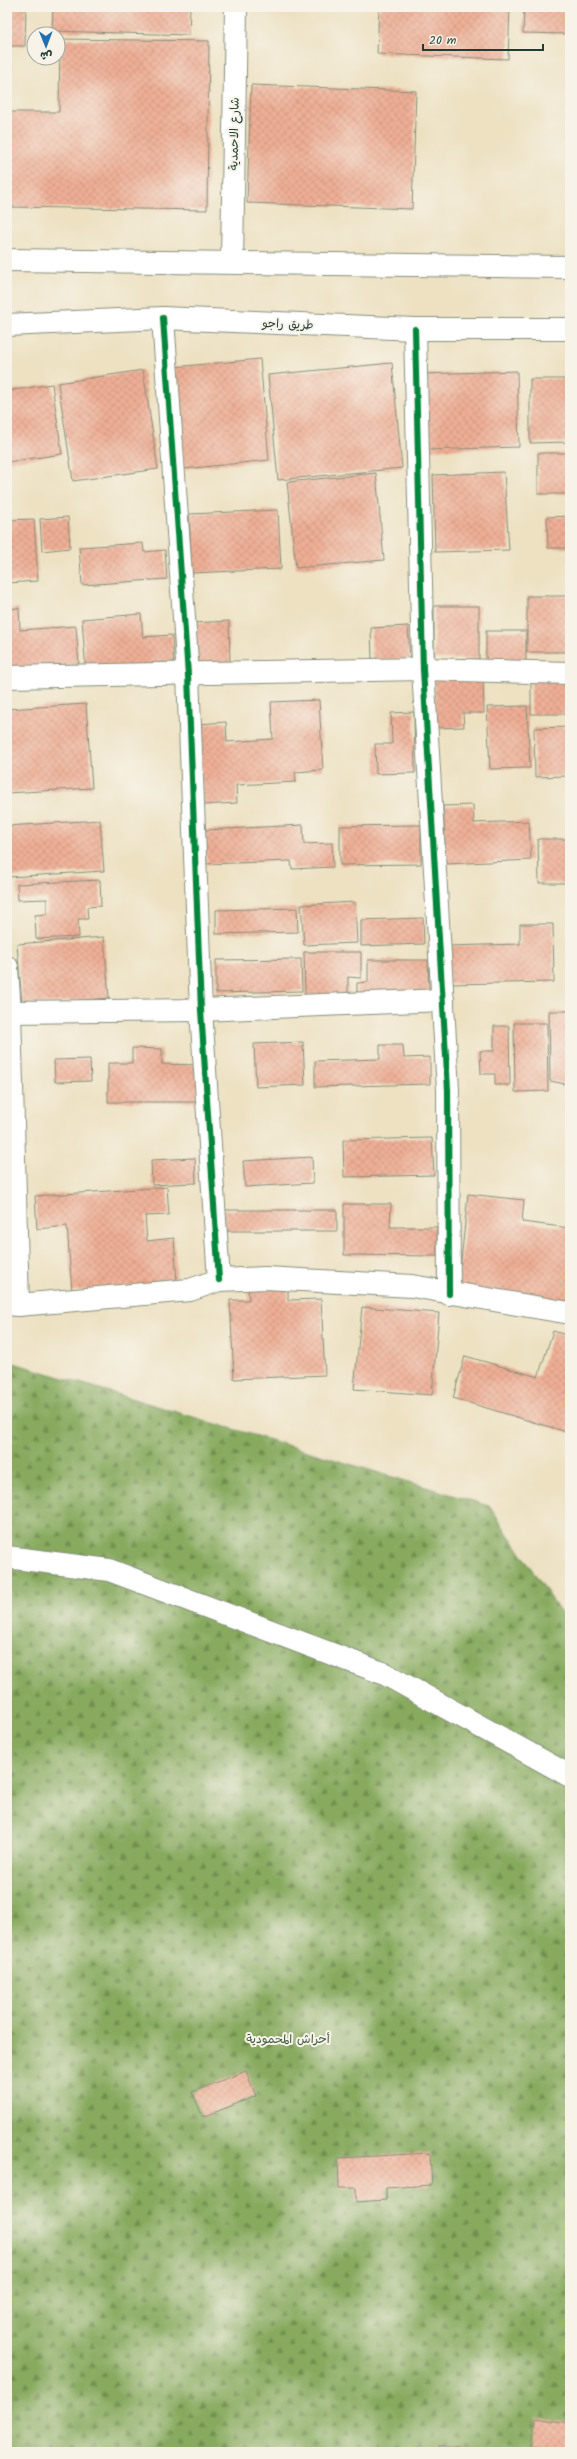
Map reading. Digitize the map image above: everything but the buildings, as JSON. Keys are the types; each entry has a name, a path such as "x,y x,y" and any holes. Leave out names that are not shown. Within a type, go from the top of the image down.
{"street":[{"name":"شارع الاحمدية","path":"232,262 236,7"},
{"path":"7,260 570,267"},
{"path":"163,318 188,675 202,1010 219,1280"},
{"name":"طريق راجو","path":"7,325 163,318 415,329 570,329"},
{"path":"415,329 423,669 448,1090 449,1294"},
{"path":"7,677 188,675 423,669 570,673"},
{"path":"7,967 13,1304 190,1290 219,1280 265,1278 412,1286 449,1294 570,1313"},
{"path":"9,1012 202,1010 443,1000"},
{"path":"7,1557 109,1570 385,1674 570,1776"}],"green space":[{"name":"أحراش المحمودية","path":"7,1361 489,1506 570,1626 570,2452 7,2452"}],"cycle path":[{"path":"163,318 188,675 201,1010 219,1280"},
{"path":"415,329 423,669 448,1090 449,1294"}]}
